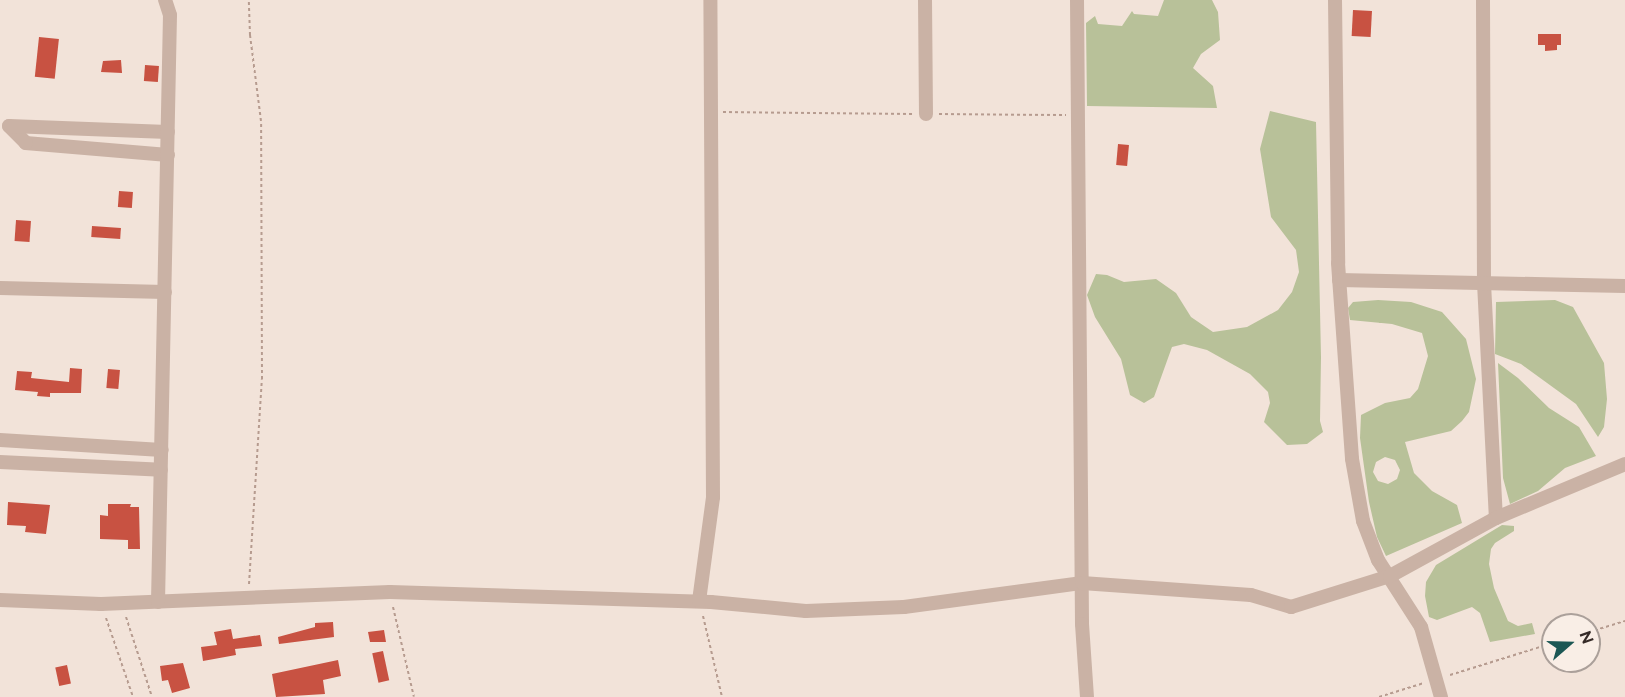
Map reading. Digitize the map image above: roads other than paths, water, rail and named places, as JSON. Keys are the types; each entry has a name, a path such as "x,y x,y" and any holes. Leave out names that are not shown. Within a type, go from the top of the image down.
{"street":[{"path":"158,602 170,15 165,0"},
{"path":"699,601 713,497 710,0"},
{"path":"925,0 926,114"},
{"path":"1077,0 1082,624 1087,697"},
{"path":"1335,0 1339,280 1352,459 1363,521 1378,560 1421,627 1441,697"},
{"path":"1484,0 1484,283 1496,518"},
{"path":"4,126 168,132"},
{"path":"4,126 26,143 168,155"},
{"path":"1339,280 1625,286"},
{"path":"0,288 165,292"},
{"path":"0,440 162,450"},
{"path":"0,462 161,470"},
{"path":"0,600 101,604 390,592 699,601 806,611 904,607 1082,583 1251,596 1291,607 1390,576 1496,518 1625,464"}]}
